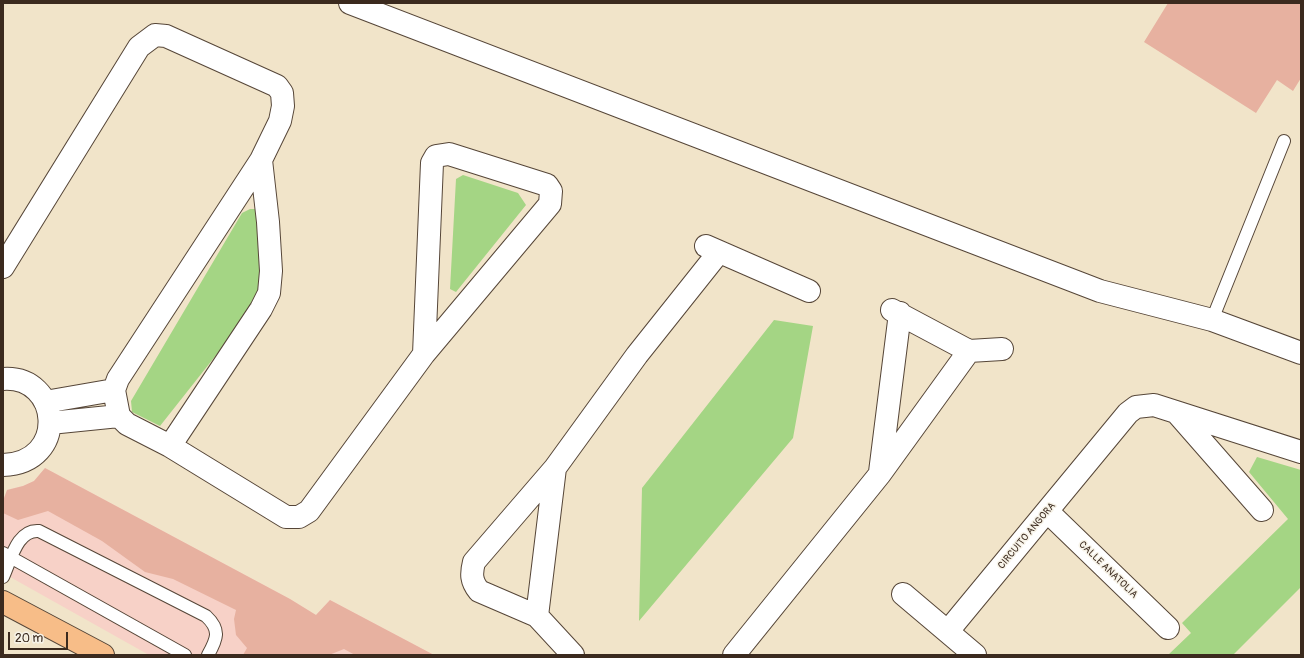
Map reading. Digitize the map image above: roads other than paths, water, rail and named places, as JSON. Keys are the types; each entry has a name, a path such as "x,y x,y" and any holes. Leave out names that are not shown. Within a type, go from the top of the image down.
{"main road":[{"path":"3,602 103,655"}],"street":[{"path":"350,3 1100,291 1212,320 1301,353"},
{"path":"3,267 139,47 155,35 166,36 277,86 282,93 283,106 280,120 261,160 118,379 114,390 119,416 127,424 170,446 286,518 299,517 309,510 424,354 550,204 551,191 547,185 449,154 436,156 432,163 424,354"},
{"path":"170,446 261,309 268,293 271,271 270,250 261,160"},
{"path":"573,655 537,616 479,590 473,584 471,574 474,562 556,468 713,249 809,291"},
{"path":"880,474 896,311 969,351 1002,349"},
{"path":"734,655 880,474 969,351"},
{"path":"3,380 11,379 24,383 36,391 45,402 49,412 50,423 47,438 40,450 35,455 29,460 16,465 3,465"},
{"path":"45,402 114,390"},
{"name":"CIRCUITO ANGORA","path":"948,630 1048,512 1128,413 1136,407 1154,405 1177,413"},
{"path":"1177,413 1301,452"},
{"path":"1177,413 1262,510"},
{"path":"50,423 119,416"},
{"path":"537,616 556,468"},
{"name":"CALLE ANATOLIA","path":"1048,512 1168,628"},
{"path":"904,594 948,630 975,655"}],"lane":[{"path":"1212,320 1284,141"},
{"path":"3,577 7,556 21,538 32,531 39,531 206,616 213,622 217,632 216,642 208,655"},
{"path":"7,556 185,655"}]}
